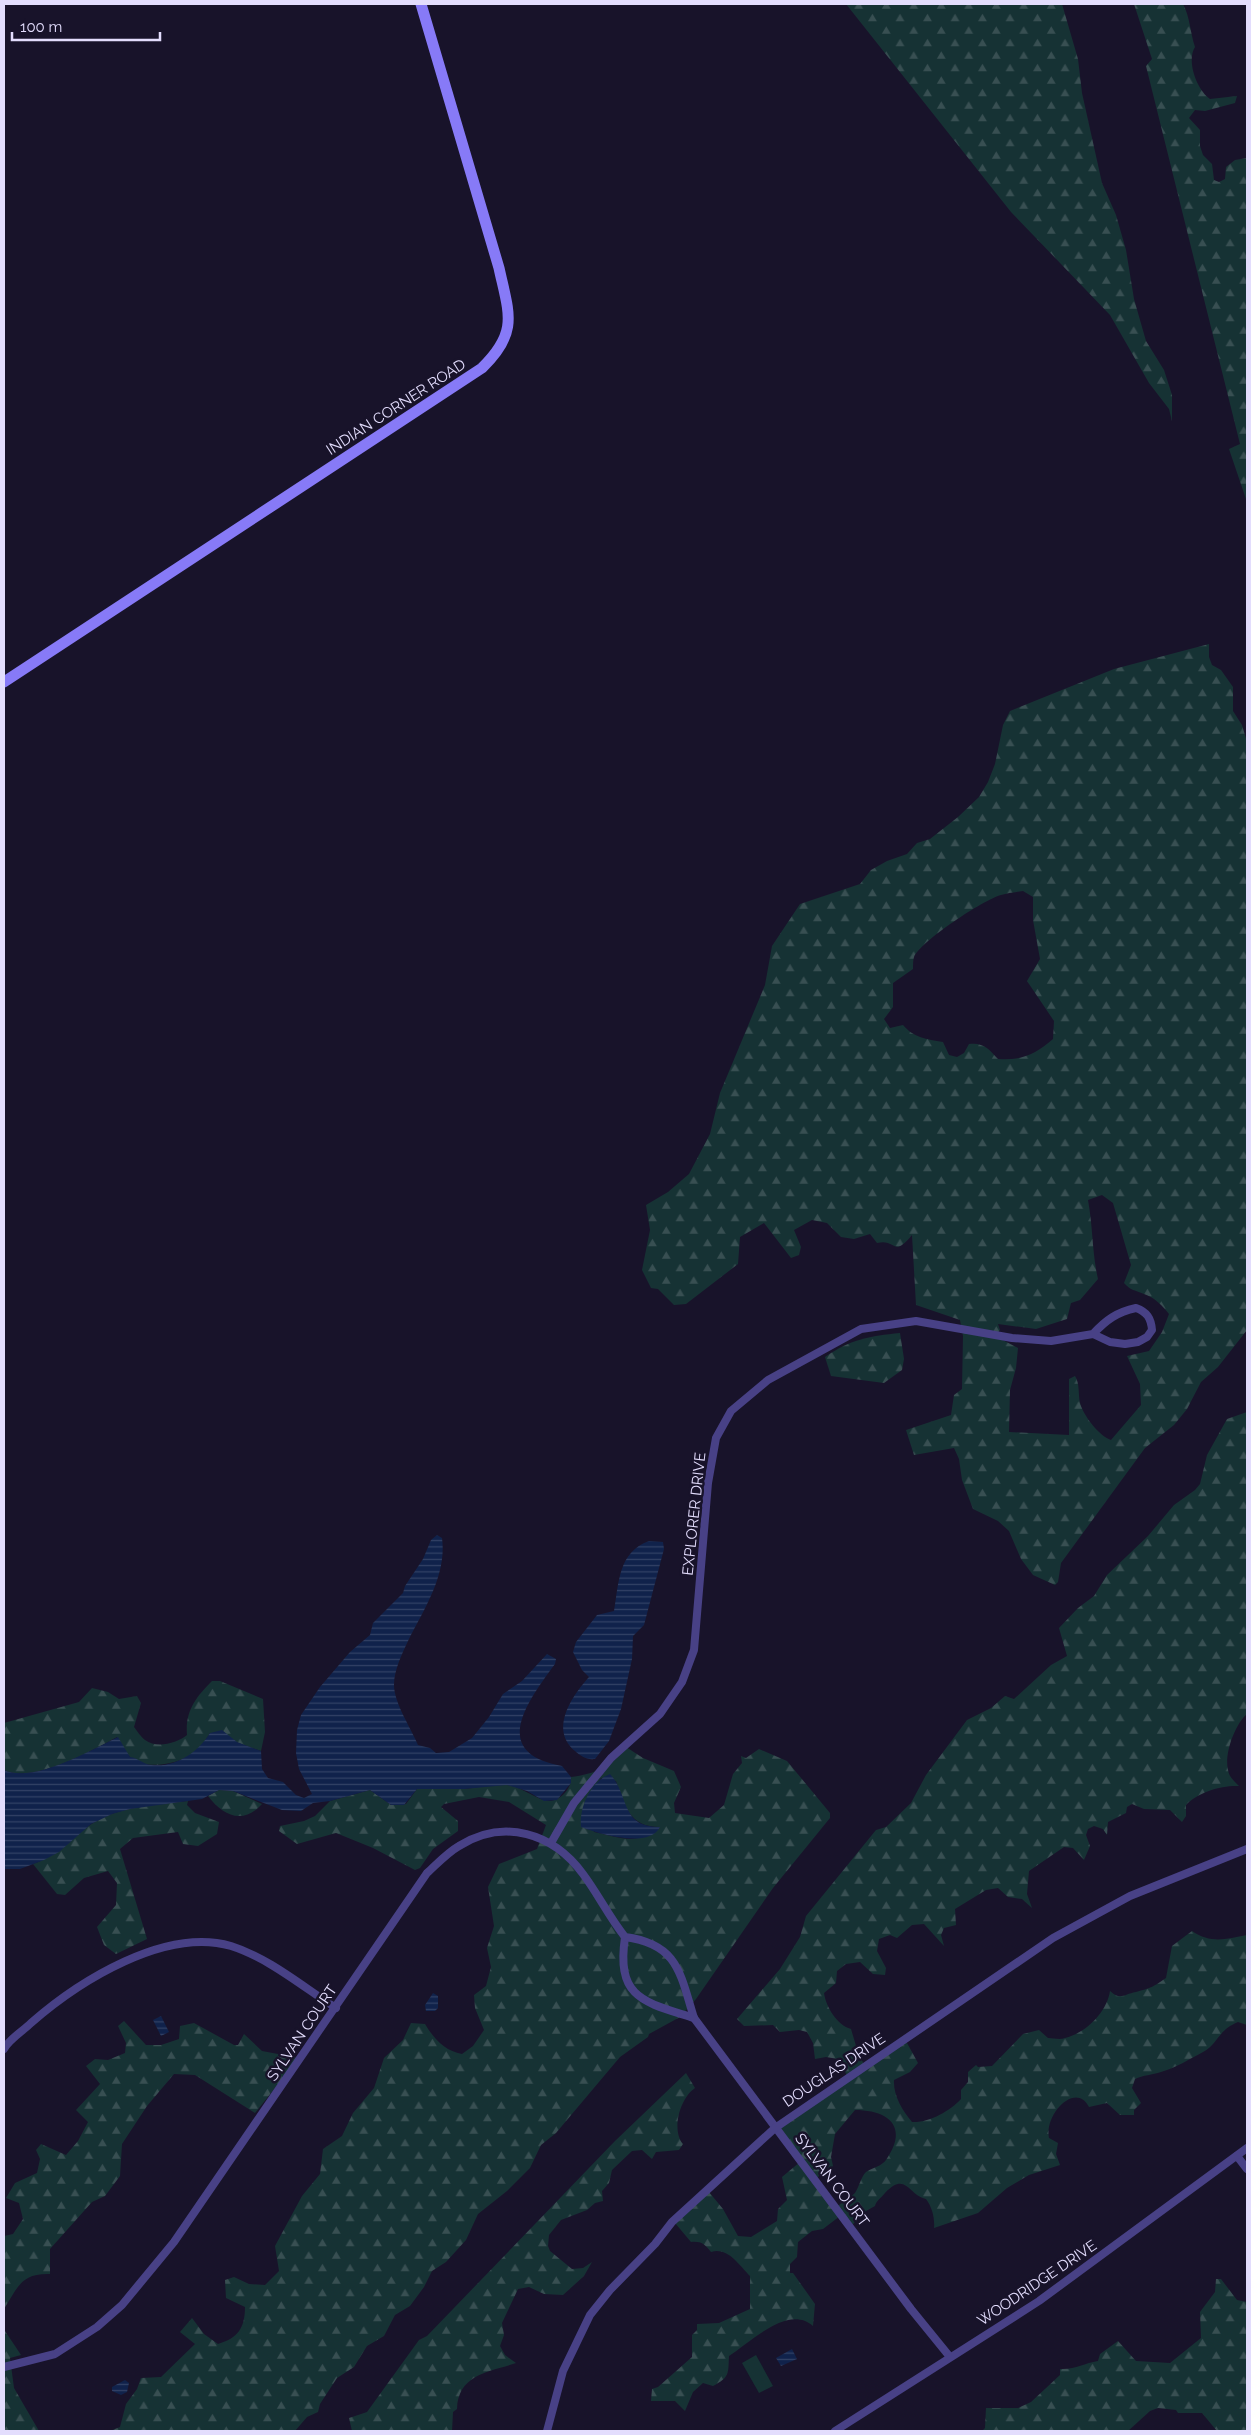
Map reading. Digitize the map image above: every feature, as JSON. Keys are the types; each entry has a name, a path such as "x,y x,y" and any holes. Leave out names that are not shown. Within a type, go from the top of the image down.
{"street":[{"name":"INDIAN CORNER ROAD","path":"4,682 482,368 504,342 509,329 508,308 499,268 421,4"},
{"path":"1136,1308 1148,1314 1151,1322 1152,1330 1138,1342 1125,1344 1110,1342 1093,1334 1105,1321 1119,1312 1136,1308"},
{"name":"EXPLORER DRIVE","path":"551,1842 574,1803 611,1758 660,1714 682,1682 694,1650 708,1483 716,1438 731,1411 768,1380 861,1329 916,1321 1012,1338 1052,1341 1093,1334"},
{"name":"SYLVAN COURT","path":"4,2367 54,2354 97,2327 122,2305 174,2242 427,1873 459,1846 490,1833 510,1831 525,1832 551,1842 583,1874 607,1915 625,1938 651,1943 660,1947 669,1955 680,1971 694,2018 911,2309 950,2357"},
{"name":"DOUGLAS DRIVE","path":"547,2431 563,2372 574,2346 595,2308 672,2222 775,2128 1069,1929 1130,1896 1247,1849"},
{"path":"625,1938 623,1952 628,1984 638,1998 694,2018"},
{"path":"4,2049 53,2004 94,1978 127,1960 162,1948 200,1942 230,1946 258,1957 336,2008"},
{"name":"WOODRIDGE DRIVE","path":"835,2431 1039,2301 1247,2148"},
{"path":"1237,2156 1247,2169"}],"green space":[{"path":"846,4 1062,4 1078,59 1082,93 1102,183 1116,215 1126,250 1134,299 1146,341 1164,370 1172,395 1172,421 1169,409 1149,383 1110,315 1011,212"},
{"path":"1134,4 1183,4 1195,47 1192,67 1201,89 1210,99 1237,96 1235,103 1205,111 1195,110 1189,118 1200,130 1200,146 1203,155 1212,164 1214,180 1219,182 1225,179 1226,167 1235,160 1247,158 1247,502 1229,449 1240,444 1146,66 1152,59"},
{"path":"1209,644 1209,657 1212,665 1221,670 1233,687 1233,711 1242,725 1247,742 1247,1330 1218,1367 1201,1382 1187,1409 1174,1425 1145,1448 1061,1563 1058,1582 1055,1585 1033,1575 1021,1559 1009,1531 998,1521 973,1509 962,1480 959,1459 954,1448 914,1455 906,1430 951,1415 954,1395 962,1389 963,1336 960,1320 916,1305 912,1235 901,1246 897,1247 883,1242 877,1243 870,1234 854,1239 841,1237 827,1223 812,1220 794,1230 801,1247 799,1255 791,1258 764,1223 740,1237 738,1264 686,1304 674,1305 658,1289 651,1288 642,1270 650,1230 646,1205 668,1192 689,1174 710,1134 720,1093 765,985 772,946 800,904 860,884 871,870 887,861 907,854 917,843 930,839 958,817 979,797 988,782 995,764 1003,725 1010,711 1114,669","holes":["1023,891 1033,897 1033,920 1040,959 1027,981 1054,1021 1053,1039 1040,1049 1021,1058 998,1059 992,1052 978,1044 969,1044 964,1053 957,1057 949,1055 943,1042 916,1035 903,1025 890,1028 884,1019 893,1007 893,983 913,969 914,957 919,950 953,922 992,898","1102,1195 1113,1203 1131,1265 1124,1283 1131,1289 1148,1295 1169,1314 1162,1332 1149,1351 1127,1356 1140,1384 1141,1405 1111,1440 1106,1438 1084,1413 1080,1403 1075,1376 1069,1379 1069,1435 1009,1432 1010,1390 1016,1368 1018,1348 995,1336 1000,1330 998,1324 1036,1329 1067,1319 1071,1303 1080,1300 1098,1279 1088,1200"]},
{"path":"900,1333 904,1359 902,1370 884,1383 831,1376 825,1357 834,1351 861,1339"},
{"path":"1247,1412 1247,1714 1235,1732 1229,1748 1227,1763 1229,1775 1239,1786 1218,1788 1197,1796 1186,1805 1186,1816 1182,1822 1170,1810 1144,1809 1132,1804 1127,1807 1126,1813 1108,1822 1107,1835 1103,1829 1094,1826 1088,1829 1086,1835 1090,1846 1084,1860 1073,1848 1064,1847 1029,1871 1027,1894 1032,1908 1022,1899 1008,1897 998,1888 986,1890 955,1909 956,1925 944,1928 941,1935 944,1946 924,1924 912,1925 897,1938 890,1935 879,1939 877,1951 886,1968 885,1975 873,1974 860,1962 846,1964 837,1971 836,1983 824,1993 833,2015 841,2024 851,2029 859,2056 866,2067 905,2042 907,2043 918,2063 910,2072 894,2080 894,2086 899,2102 912,2122 925,2121 951,2108 961,2099 961,2090 968,2082 968,2072 976,2065 978,2067 992,2066 1023,2034 1039,2030 1048,2038 1061,2039 1073,2035 1088,2026 1100,2014 1110,1991 1117,1996 1123,1996 1149,1988 1162,1981 1166,1978 1172,1946 1192,1931 1212,1939 1247,1935 1247,2025 1238,2022 1231,2025 1203,2052 1172,2068 1135,2079 1132,2088 1141,2103 1134,2110 1134,2115 1120,2115 1107,2103 1089,2107 1083,2100 1077,2097 1069,2099 1056,2111 1051,2119 1049,2129 1049,2138 1058,2143 1056,2154 1060,2165 1029,2175 1007,2188 978,2213 934,2228 933,2213 926,2199 920,2197 907,2186 898,2184 885,2193 875,2206 866,2211 851,2226 840,2216 823,2229 812,2231 798,2242 797,2257 790,2264 790,2273 793,2273 815,2304 813,2326 803,2320 792,2319 781,2322 759,2335 729,2356 728,2371 723,2380 713,2386 703,2383 693,2392 685,2411 675,2401 651,2401 652,2389 658,2387 692,2357 692,2335 697,2330 697,2324 719,2323 750,2309 750,2276 728,2254 717,2251 711,2252 707,2247 698,2242 691,2242 675,2223 709,2192 723,2209 738,2236 751,2237 777,2221 778,2209 787,2200 782,2177 800,2162 777,2131 849,2079 838,2059 826,2057 815,2059 813,2043 807,2032 799,2030 780,2032 773,2025 744,2026 737,2019 780,1969 800,1937 806,1916 876,1830 886,1827 911,1803 926,1775 967,1720 991,1708 1005,1696 1014,1699 1051,1665 1067,1656 1059,1628 1078,1608 1094,1596 1107,1575 1148,1536 1174,1505 1195,1490 1200,1484 1207,1455 1227,1419","holes":["855,2110 867,2111 886,2117 892,2123 896,2138 893,2148 884,2162 866,2172 855,2193 836,2207 815,2179 833,2166 831,2157 835,2134"]},
{"path":"212,1681 220,1681 263,1699 265,1732 261,1751 210,1733 204,1742 186,1758 161,1765 152,1765 144,1764 130,1757 117,1737 62,1764 46,1769 30,1773 16,1773 4,1770 4,1723 79,1702 92,1688 108,1692 119,1699 137,1696 141,1703 134,1727 150,1743 167,1744 187,1735 188,1719 193,1705"},
{"path":"626,1747 643,1758 674,1771 681,1787 674,1803 675,1813 709,1818 724,1805 733,1774 742,1763 741,1756 746,1758 759,1749 787,1761 830,1813 830,1818 773,1888 696,1999 680,2017 649,2034 648,2037 620,2057 556,2133 541,2145 530,2168 507,2191 478,2214 466,2240 446,2262 432,2271 424,2287 410,2306 395,2315 384,2336 367,2346 354,2367 337,2378 320,2404 318,2412 307,2417 295,2431 110,2431 120,2427 126,2404 137,2389 141,2378 161,2377 195,2344 180,2332 192,2318 204,2334 218,2344 231,2339 239,2331 244,2321 245,2307 226,2298 225,2280 234,2277 249,2284 265,2285 279,2271 275,2246 302,2196 320,2174 323,2149 342,2136 353,2113 374,2088 384,2058 403,2040 411,2023 425,2024 440,2044 450,2050 462,2054 473,2046 484,2030 475,2008 474,1995 486,1986 491,1967 487,1948 494,1926 488,1887 499,1864 537,1849 546,1825 509,1802 479,1797 444,1804 441,1807 458,1821 458,1831 433,1849 420,1868 415,1870 373,1848 336,1833 297,1844 279,1831 280,1826 304,1821 315,1816 330,1801 370,1790 391,1805 406,1804 417,1789 464,1789 496,1785 512,1786 550,1801 562,1796 570,1785 571,1777 588,1774 602,1768 621,1754","holes":["601,1778 616,1781 622,1799 635,1819 650,1826 660,1827 636,1839 594,1832 584,1804"]},
{"path":"219,1790 233,1791 262,1804 255,1811 241,1816 227,1813 220,1809 208,1796"},
{"path":"188,1801 187,1805 195,1813 219,1822 217,1834 198,1846 183,1844 178,1832 133,1838 120,1849 147,1939 116,1954 104,1945 97,1927 116,1905 117,1883 108,1871 84,1878 65,1895 57,1894 33,1864 42,1861 56,1852 90,1825 113,1814 138,1807"},
{"path":"124,2021 146,2045 161,2045 179,2039 180,2026 194,2023 234,2045 238,2045 244,2034 262,2051 299,2058 255,2113 195,2075 174,2074 147,2106 122,2144 120,2176 105,2196 92,2202 50,2249 50,2274 40,2274 26,2279 17,2288 4,2309 4,2236 13,2234 23,2219 19,2203 6,2198 15,2183 37,2173 40,2159 36,2150 41,2144 66,2155 78,2141 88,2122 76,2110 100,2084 86,2066 95,2059 108,2060 125,2053 126,2043 118,2026"},
{"path":"686,2073 695,2088 681,2106 678,2131 679,2138 683,2144 679,2150 656,2152 652,2159 642,2150 632,2151 612,2170 609,2183 602,2191 603,2201 595,2203 587,2210 561,2220 549,2235 548,2246 550,2251 572,2269 583,2268 592,2262 584,2276 563,2295 544,2294 529,2287 518,2289 502,2323 504,2335 500,2346 505,2355 516,2363 486,2372 469,2381 459,2397 457,2409 453,2412 452,2431 352,2431 349,2418 367,2412 419,2340 427,2336 615,2141"},
{"path":"1216,2279 1221,2279 1237,2300 1247,2302 1247,2431 1217,2431 1202,2413 1178,2413 1176,2410 1158,2408 1150,2411 1128,2431 982,2431 985,2428 986,2408 1018,2408 1031,2402 1060,2375 1060,2369 1098,2361 1100,2354 1118,2341 1136,2361 1170,2363 1201,2338 1200,2312 1215,2292"},
{"path":"4,2320 5,2331 21,2355 10,2358 14,2388 39,2431 5,2431 4,2428"},
{"path":"756,2355 773,2386 759,2393 742,2363"}],"water":[{"path":"437,1535 442,1538 443,1552 438,1578 403,1651 395,1674 395,1692 400,1707 418,1745 430,1748 436,1753 449,1752 472,1738 489,1717 503,1694 522,1681 547,1654 556,1659 555,1664 534,1694 526,1710 521,1724 520,1738 526,1750 540,1759 562,1766 571,1777 571,1783 557,1800 544,1801 527,1791 507,1785 464,1789 417,1789 404,1805 391,1805 370,1790 330,1801 313,1803 301,1811 282,1810 233,1791 219,1790 202,1799 130,1809 112,1814 91,1824 59,1852 44,1860 20,1869 4,1869 4,1770 16,1773 30,1773 46,1769 78,1757 118,1737 130,1757 151,1765 160,1765 169,1764 185,1757 193,1752 210,1733 222,1730 237,1742 261,1751 262,1769 268,1778 283,1782 296,1795 304,1798 312,1794 299,1769 296,1753 297,1730 301,1715 320,1687 350,1652 370,1635 373,1623 403,1593 405,1586 423,1559 431,1540"},
{"path":"649,1541 663,1542 664,1549 644,1625 633,1636 632,1659 621,1709 609,1741 595,1759 586,1758 575,1751 567,1742 564,1733 566,1713 570,1703 589,1677 582,1670 573,1652 576,1642 597,1615 614,1611 619,1579 626,1561 639,1546"},
{"path":"610,1774 632,1816 638,1822 647,1826 660,1827 654,1834 635,1839 623,1838 581,1827 584,1803 597,1782"},
{"path":"433,1993 438,1996 438,2008 435,2011 426,2011 425,2005"},
{"path":"161,2016 169,2032 161,2036 153,2020"},
{"path":"792,2349 797,2359 781,2366 776,2358"},
{"path":"125,2380 129,2383 127,2392 121,2395 112,2391 112,2387"}]}
